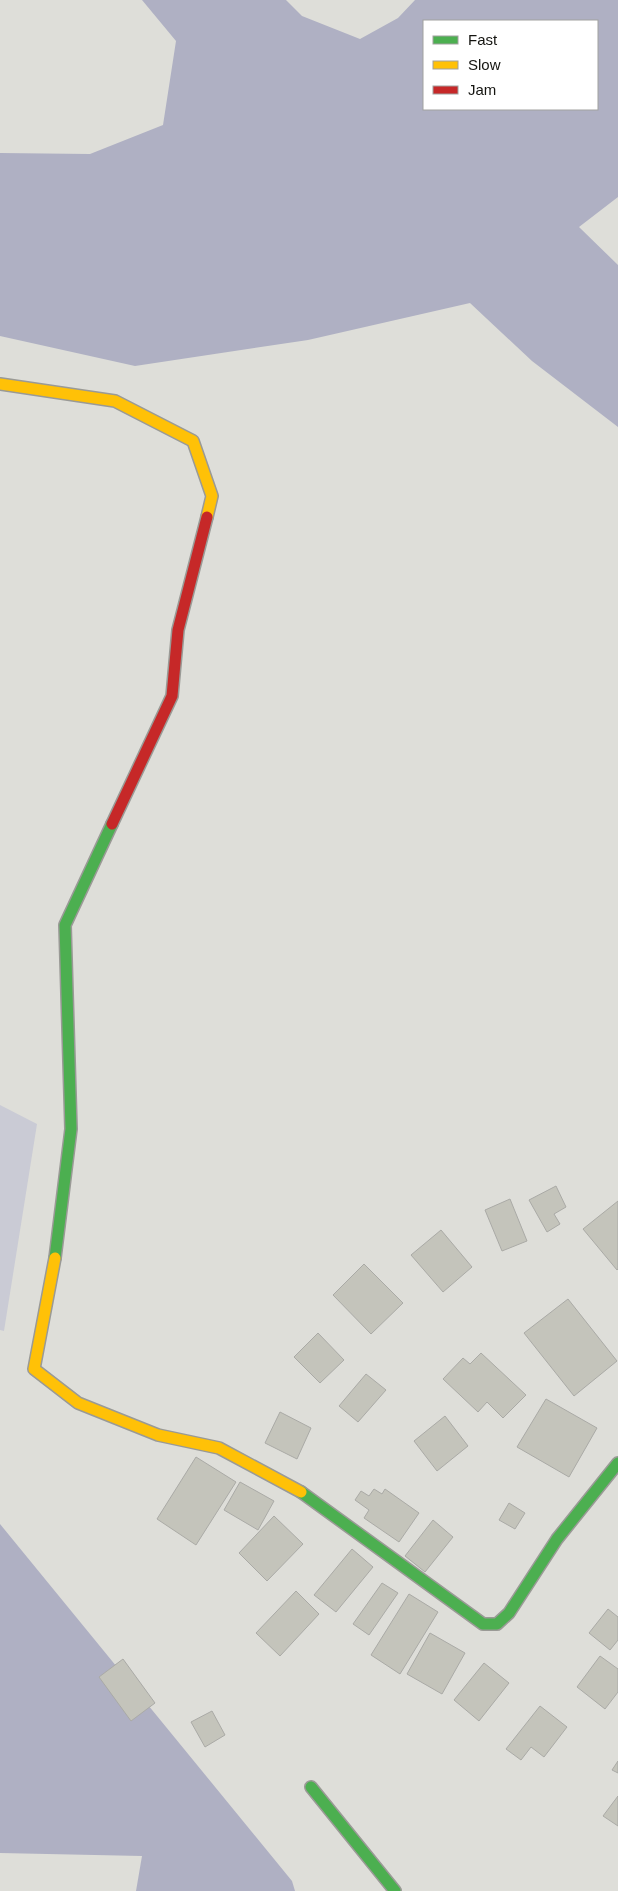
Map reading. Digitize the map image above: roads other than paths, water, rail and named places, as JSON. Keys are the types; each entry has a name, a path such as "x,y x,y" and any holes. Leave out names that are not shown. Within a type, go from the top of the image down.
{"street":[{"path":"0,384 115,401 193,441 212,496 178,630 172,696 65,925 71,1129 60,1229 34,1369 78,1403 158,1434 219,1448 307,1495 482,1624 497,1624 509,1613 557,1539 618,1463"},
{"path":"311,1787 395,1891"}],"water":[{"path":"142,0 286,0 302,16 360,39 398,18 415,0 618,0 618,197 579,227 618,265 618,427 532,361 470,303 308,340 135,366 0,336 0,153 90,154 163,125 176,41"},
{"path":"0,1524 292,1881 295,1891 136,1891 142,1856 0,1853"}]}
